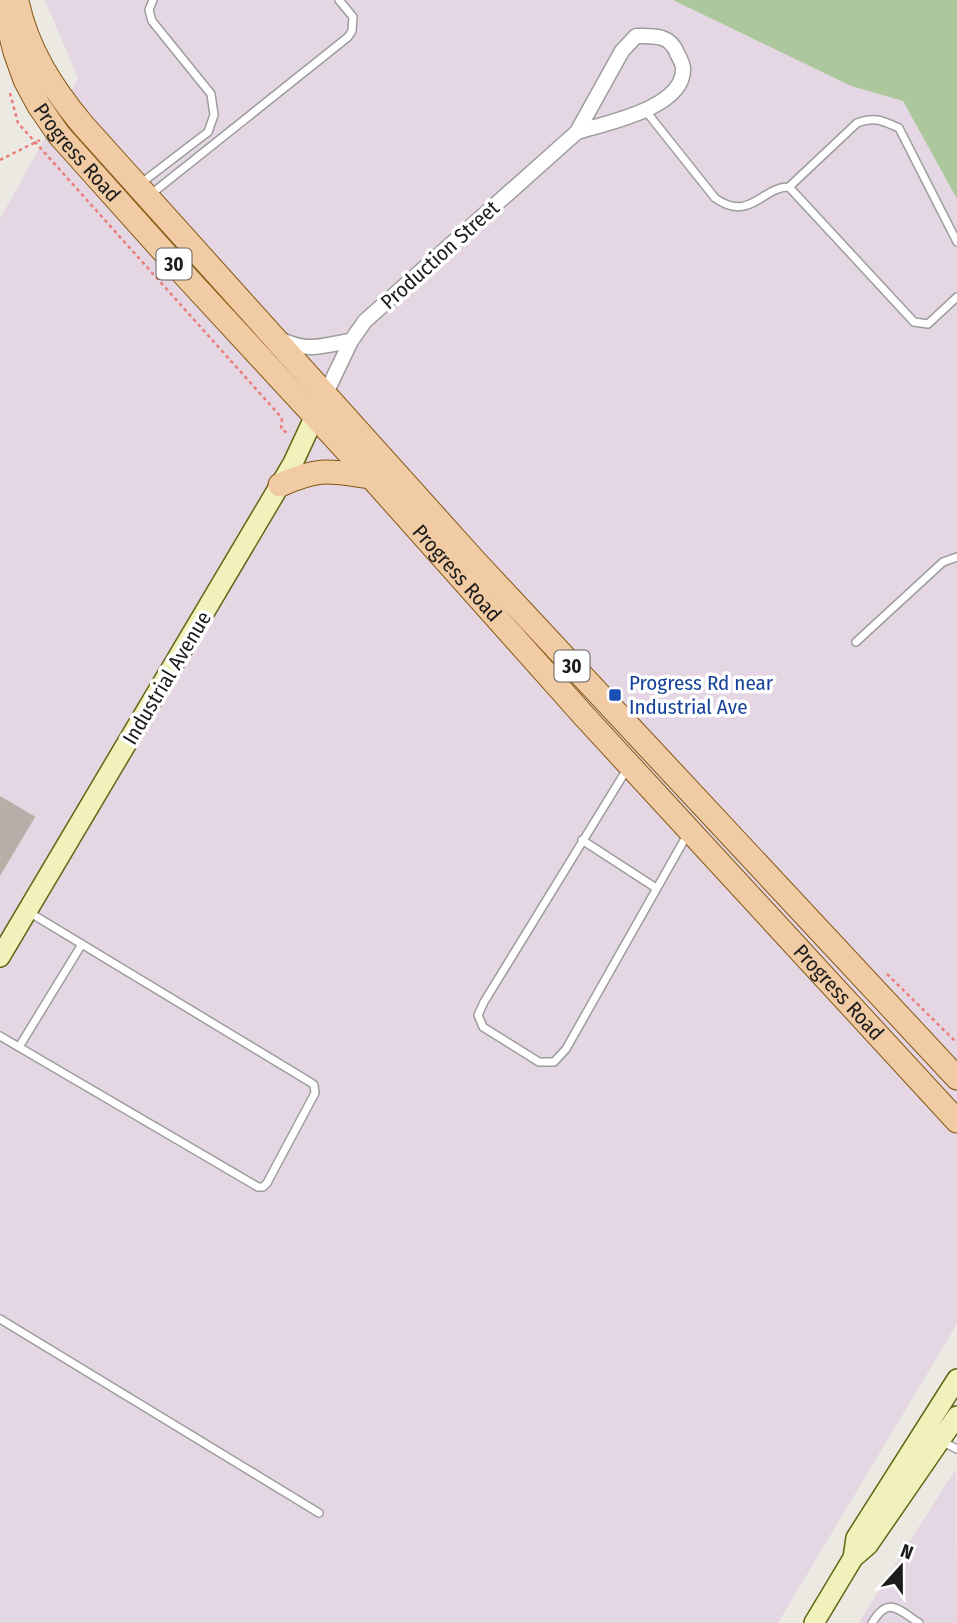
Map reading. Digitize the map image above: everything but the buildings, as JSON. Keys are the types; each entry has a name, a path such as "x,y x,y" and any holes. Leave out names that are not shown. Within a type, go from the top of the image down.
{"main road":[{"name":"Progress Road","path":"7,1 58,95 142,192 475,561 956,1078"},
{"name":"Progress Road","path":"7,1 15,52 25,80 54,129 630,765 957,1121"},
{"path":"280,485 306,473 322,471 371,477"}],"street":[{"name":"Production Street","path":"325,395 365,321 577,132 622,51 636,36 660,35 675,47 683,68 678,88 659,105 577,132"},
{"path":"271,335 298,348 352,341"},
{"name":"Industrial Avenue","path":"0,957 280,485 325,395"},
{"path":"853,1558 856,1538 957,1379"},
{"path":"814,1623 853,1558 868,1545 949,1445 957,1416"}],"lane":[{"path":"142,192 208,132 214,115 211,94 152,22 149,10 153,0"},
{"path":"142,192 348,37 352,31 353,17 339,0"},
{"path":"644,110 715,198 725,205 739,206 758,201 783,186 789,187 914,321 928,324 957,297"},
{"path":"789,187 857,123 882,119 899,128 957,242"},
{"path":"856,642 943,562 957,556"},
{"path":"630,765 484,1002 478,1015 483,1027 539,1062 554,1062 566,1049 690,830"},
{"path":"582,840 656,888"},
{"path":"0,1036 252,1185 263,1187 315,1093 314,1085 27,911"},
{"path":"19,1047 82,944"},
{"path":"0,1319 319,1513"},
{"path":"872,1623 883,1608 890,1606 919,1623"}],"path":[{"path":"9,90 14,116 35,143 282,418 281,429 303,441"},
{"path":"0,160 35,143 54,129"}],"shaded area":[{"path":"45,0 673,0 851,86 903,101 957,199 957,1324 778,1623 0,1623 0,219 78,78"},
{"path":"956,1469 957,1623 859,1623 886,1578"}],"green space":[{"path":"673,0 957,0 957,199 903,101 851,86"}],"place":[{"name":"Progress Rd near Industrial Ave","path":"615,695"}]}
